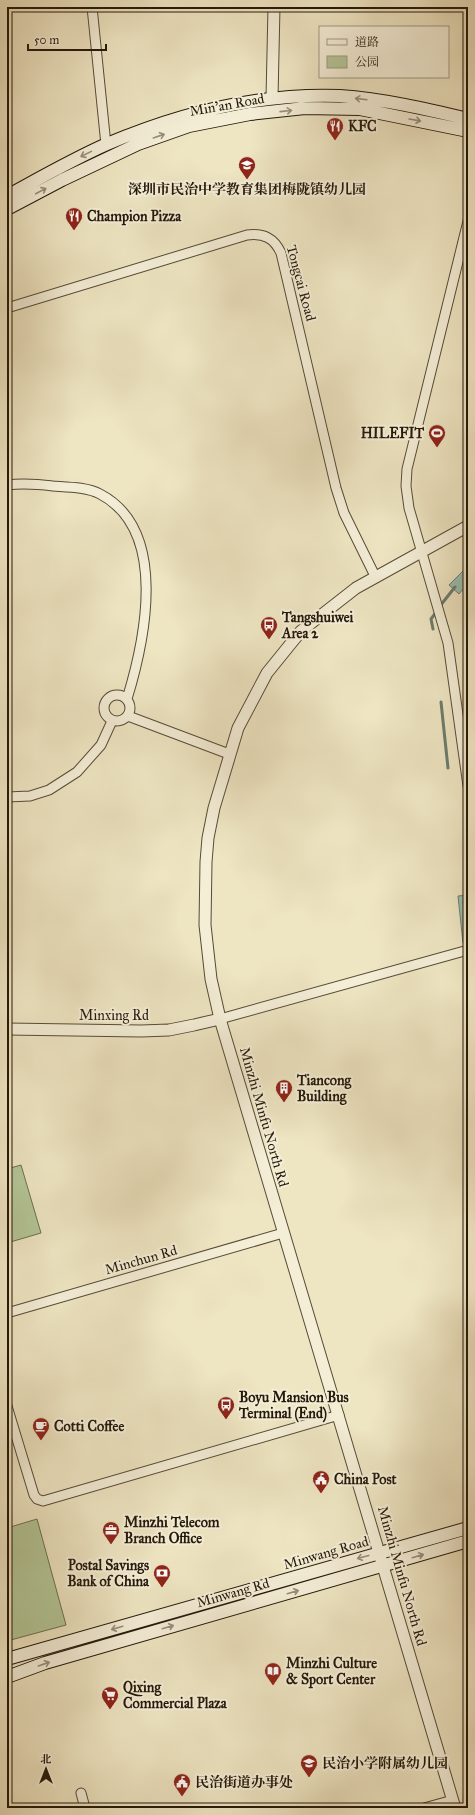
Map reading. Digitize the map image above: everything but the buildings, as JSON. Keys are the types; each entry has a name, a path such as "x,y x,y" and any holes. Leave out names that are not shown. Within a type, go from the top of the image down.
{"main road":[{"name":"Min'an Road","path":"7,196 106,144 144,130 219,107 272,98 341,96 416,107 468,119"},
{"name":"Min'an Road","path":"7,210 62,180 138,144 189,126 250,114 305,108 360,110 468,131"},
{"name":"Minwang Road","path":"7,1659 468,1528"},
{"name":"Minwang Rd","path":"7,1677 53,1661 468,1541"}],"street":[{"path":"92,7 106,144"},
{"path":"272,98 274,7"},
{"path":"468,221 407,469 406,486 409,508 443,621 451,664 468,786"},
{"name":"Tongcai Road","path":"7,308 247,235 258,234 268,237 276,243 281,253 340,501 375,576"},
{"path":"7,485 21,483 70,487 99,494 115,504 128,518 138,537 146,568 146,593 140,651 127,699 131,710 128,716 122,721 112,721 107,718 104,712 106,701 111,696 117,695 127,699"},
{"name":"Minzhi Minfu North Rd","path":"454,1804 220,1019 207,952 204,895 208,838 214,808 238,728 263,680 301,631 356,588 375,576 468,526"},
{"path":"128,716 229,754"},
{"path":"7,797 30,796 49,790 77,772 101,745 112,721"},
{"path":"220,1019 466,951"},
{"name":"Minxing Rd","path":"7,1029 141,1031 175,1029 220,1019"},
{"name":"Minchun Rd","path":"7,1313 283,1233"},
{"path":"7,1406 32,1490 38,1499 43,1501 339,1415"},
{"path":"81,1793 85,1808"},
{"path":"424,1808 454,1804"}],"green space":[{"path":"21,1165 41,1233 7,1243 7,1169"},
{"path":"37,1519 66,1625 7,1641 7,1528"}],"water":[{"path":"468,566 468,583 459,594 449,585"},
{"path":"468,895 468,942 463,943 458,896"}],"waterway":[{"path":"440,606 455,587"},
{"path":"433,629 431,619 437,611"},
{"path":"441,702 448,768"}],"place":[{"name":"KFC","path":"335,141"},
{"name":"深圳市民治中学教育集团梅陇镇幼儿园","path":"247,180"},
{"name":"Champion Pizza","path":"74,231"},
{"name":"HILEFIT","path":"437,448"},
{"name":"Tangshuiwei Area 2","path":"269,640"},
{"name":"Tiancong Building","path":"284,1103"},
{"name":"Boyu Mansion Bus Terminal (End)","path":"226,1420"},
{"name":"Cotti Coffee","path":"41,1441"},
{"name":"China Post","path":"321,1494"},
{"name":"Minzhi Telecom Branch Office","path":"111,1545"},
{"name":"Postal Savings Bank of China","path":"162,1588"},
{"name":"Minzhi Culture & Sport Center","path":"273,1686"},
{"name":"Qixing Commercial Plaza","path":"110,1710"},
{"name":"民治小学附属幼儿园","path":"309,1778"},
{"name":"民治街道办事处","path":"182,1797"}]}
